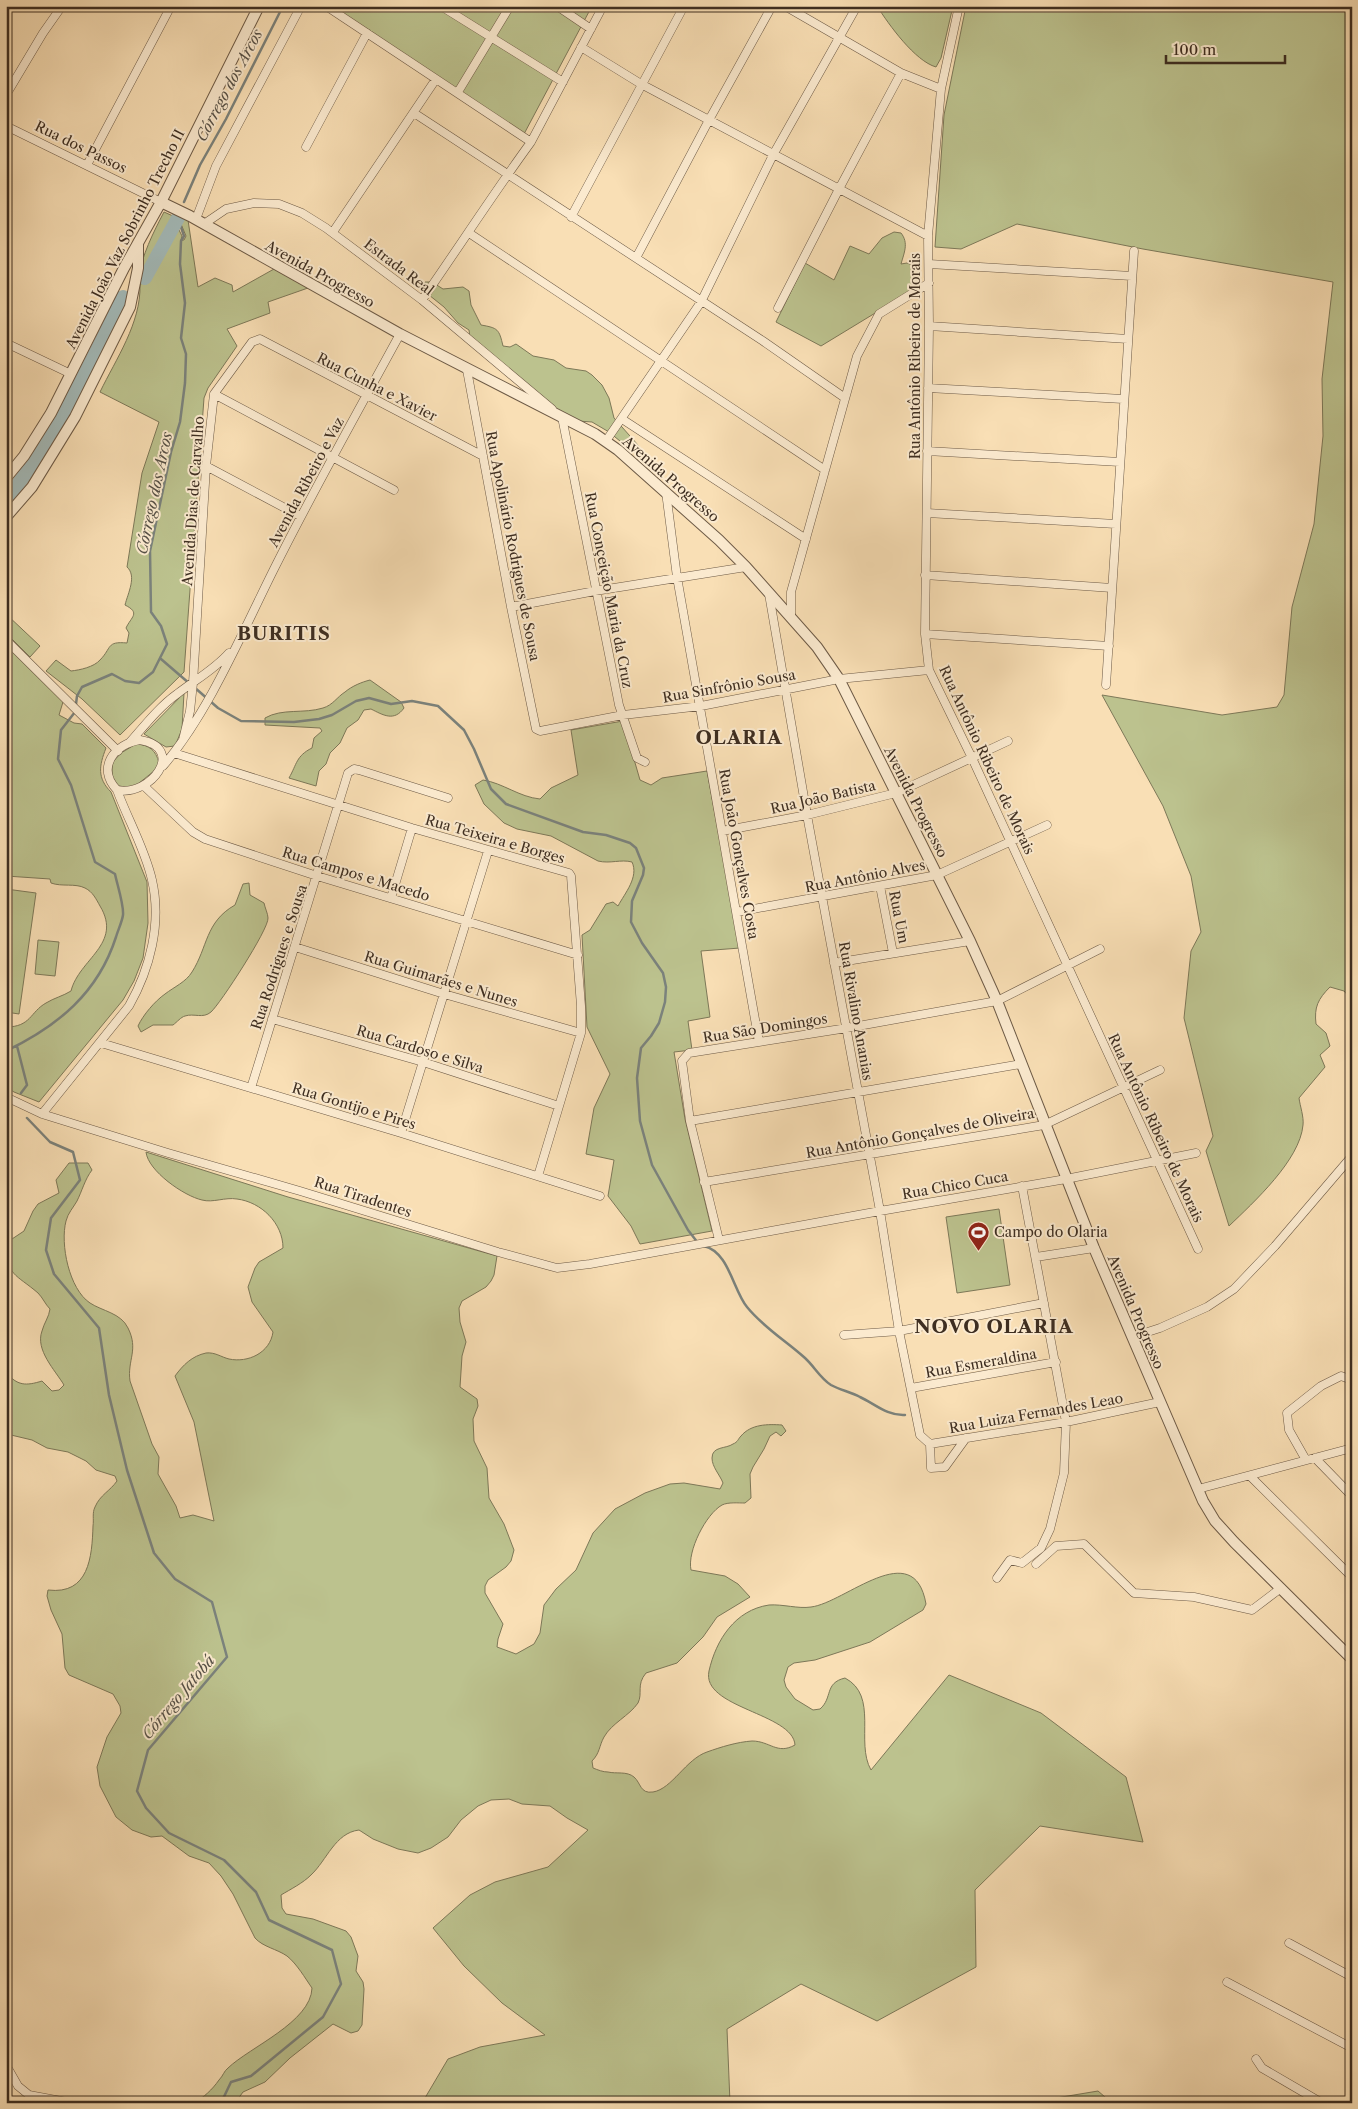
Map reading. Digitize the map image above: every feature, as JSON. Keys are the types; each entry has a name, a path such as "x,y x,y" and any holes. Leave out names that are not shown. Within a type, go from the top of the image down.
{"street":[{"path":"6,95 43,33 62,6"},
{"path":"87,165 171,6"},
{"name":"Avenida João Vaz Sobrinho Trecho II","path":"6,478 24,456 51,413 259,6"},
{"path":"197,220 216,166 301,6"},
{"path":"326,6 531,142"},
{"path":"441,6 563,82"},
{"path":"458,92 510,6"},
{"path":"557,6 591,29"},
{"path":"422,300 469,233 506,175 531,142 604,6"},
{"path":"571,217 684,6"},
{"path":"636,258 772,6"},
{"path":"785,6 901,73 940,89"},
{"path":"606,441 701,302 773,155 857,6"},
{"name":"Rua Antônio Ribeiro de Morais","path":"959,6 940,89 928,236 929,326 925,634 930,670 1198,1249"},
{"path":"306,147 367,33"},
{"path":"581,47 641,84 928,236"},
{"path":"778,308 901,73"},
{"path":"333,232 436,79"},
{"path":"414,113 701,302 763,340 845,398"},
{"name":"Rua dos Passos","path":"6,126 171,207"},
{"name":"Estrada Real","path":"197,220 226,209 248,204 267,202 290,208 333,232 422,300 560,416"},
{"name":"Avenida Progresso","path":"171,207 400,334 606,441 640,467 746,567 817,647 839,678 970,941 996,1001 1094,1248 1198,1489 1214,1521 1352,1659"},
{"path":"469,233 825,470"},
{"path":"6,517 32,486 75,417 130,307 138,268 138,243"},
{"path":"1106,685 1134,251"},
{"path":"929,264 1132,276"},
{"path":"791,617 792,592 857,356 879,314 929,283"},
{"path":"116,285 128,285 134,292"},
{"path":"929,326 1128,339"},
{"name":"Avenida Ribeiro e Vaz","path":"236,643 300,516 400,334"},
{"name":"Rua Cunha e Xavier","path":"260,339 482,456"},
{"name":"Avenida Dias de Carvalho","path":"183,740 190,711 193,683 206,466 214,394 252,342 260,339"},
{"path":"6,343 71,374"},
{"name":"Rua Apolinário Rodrigues de Sousa","path":"467,370 534,727"},
{"path":"928,388 1123,399"},
{"path":"214,394 394,490"},
{"name":"Rua Conçeição Maria da Cruz","path":"560,416 595,591 623,715 637,758 645,762"},
{"path":"622,419 806,539"},
{"path":"927,452 1120,462"},
{"path":"206,466 300,516"},
{"name":"Rua João Gonçalves Costa","path":"666,492 678,578 759,1042"},
{"path":"926,513 1116,524"},
{"path":"511,607 595,591 746,567"},
{"path":"925,575 1112,588"},
{"name":"Rua Rivalino Ananias","path":"769,592 807,815 870,1154 899,1331 920,1435 930,1444"},
{"path":"925,634 1109,646"},
{"path":"6,640 81,712 118,751"},
{"path":"42,1114 129,1006 140,987 149,958 155,928 152,881 146,859 117,790 108,778 107,768 118,751 130,742 162,707 178,693 214,668 236,643"},
{"path":"117,790 125,792 144,786 159,774 183,740 209,697 236,643"},
{"path":"194,664 204,668 214,668"},
{"name":"Rua Sinfrônio Sousa","path":"534,727 540,731 623,715 701,706 839,678 930,670"},
{"path":"130,742 145,741 158,747 162,754 163,766"},
{"name":"Rua João Batista","path":"722,831 807,815 896,793 1008,741"},
{"name":"Rua Teixeira e Borges","path":"174,753 571,876 578,956 581,1033 538,1176"},
{"name":"Rua Rodrigues e Sousa","path":"251,1088 348,773 354,769 448,798"},
{"name":"Rua Campos e Macedo","path":"144,786 199,836 317,876 578,956"},
{"path":"125,792 127,817"},
{"name":"Rua Antônio Alves","path":"737,912 937,875 1047,825"},
{"path":"390,898 412,828"},
{"path":"402,1133 488,851"},
{"name":"Rua Um","path":"880,886 892,953"},
{"path":"834,963 970,941"},
{"name":"Rua Guimarães e Nunes","path":"295,947 444,994 581,1033"},
{"name":"Rua São Domingos","path":"690,1121 682,1061 689,1053 847,1028 996,1001 1100,950"},
{"name":"Rua Cardoso e Silva","path":"272,1019 423,1062 559,1106"},
{"name":"Rua Gontijo e Pires","path":"101,1043 402,1133 600,1196"},
{"path":"719,1240 690,1121 1021,1064"},
{"name":"Rua Antônio Gonçalves de Oliveira","path":"704,1182 1044,1125 1160,1070"},
{"name":"Rua Tiradentes","path":"6,1097 42,1114 168,1153 300,1190 498,1252 557,1268 581,1266 719,1240"},
{"name":"Rua Chico Cuca","path":"719,1240 1066,1179 1196,1153"},
{"path":"1132,1337 1160,1328 1206,1307 1234,1288 1274,1246 1352,1156"},
{"path":"997,1578 1010,1560 1022,1563 1041,1548 1050,1529 1064,1473 1066,1422 1022,1186"},
{"path":"1036,1257 1094,1248"},
{"path":"844,1336 899,1331 1044,1302"},
{"name":"Rua Esmeraldina","path":"911,1388 1056,1362"},
{"path":"1306,1460 1289,1430 1287,1413 1320,1386 1341,1376 1352,1380"},
{"name":"Rua Luiza Fernandes Leao","path":"930,1444 1066,1422 1160,1402"},
{"path":"930,1444 931,1468 945,1468 966,1438"},
{"path":"1198,1489 1352,1448"},
{"path":"1315,1458 1352,1496"},
{"path":"1250,1476 1352,1577"},
{"path":"1036,1564 1056,1546 1084,1544 1134,1593 1194,1597 1252,1610 1281,1588"},
{"path":"1289,1943 1352,1977"},
{"path":"1227,1982 1352,2048"},
{"path":"1256,2059 1262,2068 1322,2103"},
{"path":"6,2065 18,2086 29,2095 72,2103"}],"green space":[{"path":"329,6 592,6 524,134"},
{"path":"877,6 953,6 941,58 936,67 920,58 911,50 888,23"},
{"path":"966,6 1352,6 1352,1000 1344,991 1330,987 1322,995 1316,1008 1316,1024 1326,1033 1330,1046 1320,1055 1325,1067 1299,1098 1303,1122 1300,1138 1294,1152 1274,1180 1229,1226 1206,1151 1213,1136 1184,1018 1191,951 1201,932 1191,876 1163,806 1102,695 1222,715 1277,707 1284,695 1292,607 1314,524 1323,436 1322,379 1333,282 1143,249 1017,224 961,249 935,247 944,115"},
{"path":"164,212 173,216 144,275 138,279 145,253"},
{"path":"183,217 188,220 198,287 215,278 232,285 233,292 274,269 308,288 268,302 270,313 227,329 237,346 208,388 204,398 184,672 120,735 82,699 46,671 56,660 71,671 87,668 94,665 104,656 112,644 127,643 129,633 126,628 134,613 133,610 125,605 132,580 127,567 142,473 159,422 100,392 132,327 139,299 140,285 150,276 177,226 182,236 181,240 184,240 186,236 181,224"},
{"path":"894,232 901,233 905,241 901,264 907,263 917,267 912,273 918,274 918,287 821,346 776,322 805,263 834,280 850,246 869,254 882,238"},
{"path":"425,282 432,282 443,289 463,287 469,291 471,305 481,325 497,330 503,346 510,347 516,344 533,356 554,360 566,368 586,371 592,375 602,385 609,398 614,418 653,462 643,460 609,432 592,422 562,417 470,338 469,330 458,323 444,307 429,295 425,289"},
{"path":"6,614 40,646 30,657 6,633"},
{"path":"6,645 63,702 59,715 74,723 82,724 106,748 102,760 101,777 111,792 147,882 148,923 143,958 134,981 123,1000 39,1102 6,1087 6,1027 21,1025 46,1003 71,991 75,980 103,941 106,931 106,919 96,898 85,888 51,883 50,879 6,876"},
{"path":"370,680 401,702 404,708 392,716 384,715 371,709 364,710 358,720 347,728 340,743 330,753 326,764 319,771 316,786 289,778 300,757 312,748 314,738 322,731 320,728 265,725 265,718 279,713 323,708 330,705 351,688"},
{"path":"184,693 182,729 175,746 166,747 144,734"},
{"path":"623,721 640,780 651,785 662,778 707,771 740,948 701,951 710,1017 688,1021 692,1050 674,1052 685,1119 712,1231 640,1244 631,1226 608,1196 614,1160 586,1154 594,1108 610,1074 587,1027 582,935 590,930 606,904 613,902 618,906 634,873 632,862 598,861 551,836 517,829 504,823 484,804 475,785 483,780 525,796 540,799 551,788 578,775 571,730"},
{"path":"136,744 151,749 159,763 154,771 133,788 119,786 112,778 112,763 121,753"},
{"path":"249,883 250,895 264,903 268,918 253,950 224,995 208,1014 185,1016 173,1025 153,1025 141,1032 138,1026 146,1013 161,997 189,976 197,963 212,927 225,912 235,905 243,884"},
{"path":"6,889 36,893 19,1014 6,1012"},
{"path":"38,940 59,942 55,976 35,974"},
{"path":"146,1152 288,1197 497,1256 494,1275 491,1281 486,1287 462,1301 459,1308 460,1322 466,1342 462,1356 460,1387 477,1399 478,1406 473,1419 474,1441 487,1468 489,1498 504,1524 514,1550 511,1561 488,1580 485,1586 485,1593 503,1624 497,1647 516,1654 534,1644 540,1633 544,1605 556,1589 576,1570 593,1533 615,1509 645,1493 670,1484 684,1483 720,1489 723,1483 712,1461 714,1451 730,1446 745,1432 755,1427 782,1425 786,1431 781,1436 776,1432 770,1436 750,1474 751,1498 745,1503 727,1503 716,1510 704,1525 692,1553 691,1570 725,1576 738,1584 750,1597 717,1617 703,1637 677,1663 646,1673 641,1681 638,1703 607,1732 597,1755 592,1761 593,1768 604,1772 631,1775 643,1790 653,1792 660,1790 699,1756 718,1748 752,1741 783,1749 795,1745 790,1734 780,1725 732,1702 719,1694 710,1683 709,1671 712,1659 722,1638 737,1620 757,1608 769,1605 811,1607 825,1603 877,1578 893,1574 908,1575 919,1584 926,1604 923,1610 870,1642 815,1660 794,1663 788,1667 784,1680 786,1687 795,1699 813,1710 820,1709 824,1705 831,1687 838,1680 845,1678 855,1686 861,1696 864,1708 865,1746 871,1770 949,1675 1041,1713 1126,1777 1143,1842 1040,1826 975,1890 976,1967 877,2021 801,1984 727,2029 730,2103 422,2103 448,2059 480,2047 545,2035 502,2003 464,1966 433,1928 470,1895 495,1882 548,1867 588,1830 550,1806 522,1804 509,1799 491,1800 478,1806 461,1820 448,1837 431,1848 418,1853 398,1849 373,1839 359,1830 351,1832 337,1842 308,1878 281,1895 282,1908 286,1914 313,1919 346,1931 351,1937 358,1956 356,1971 363,1982 364,1989 362,2025 358,2031 351,2033 333,2024 290,2058 265,2082 243,2092 235,2103 194,2103 211,2090 228,2068 291,2023 302,2012 309,2000 312,1988 291,1959 279,1951 262,1944 255,1938 233,1894 221,1876 209,1863 189,1856 162,1836 151,1837 132,1830 116,1817 100,1786 97,1767 107,1737 121,1713 120,1706 113,1694 69,1675 65,1668 62,1634 47,1596 48,1590 62,1590 72,1586 80,1580 86,1571 91,1550 94,1509 100,1499 117,1481 115,1476 96,1470 86,1461 68,1452 47,1448 32,1440 11,1435 6,1437 6,1372 14,1380 22,1384 42,1381 52,1391 59,1390 64,1385 47,1360 41,1345 42,1331 50,1309 38,1293 18,1278 10,1268 6,1254 6,1243 24,1231 38,1204 59,1193 56,1180 69,1163 88,1163 92,1170 68,1215 64,1231 65,1253 72,1277 77,1288 90,1303 121,1319 128,1328 133,1343 130,1381 152,1444 159,1457 158,1474 176,1506 180,1518 193,1515 214,1521 194,1422 175,1376 188,1362 201,1354 212,1353 236,1360 257,1355 268,1346 273,1332 252,1302 248,1287 259,1262 283,1248 282,1239 275,1222 262,1209 254,1204 237,1199 206,1201 195,1198 168,1182 153,1167"},
{"name":"Campo do Olaria","path":"999,1209 1010,1285 957,1293 946,1217"},
{"path":"1098,2091 1112,2103 1026,2103"}],"waterway":[{"name":"Córrego dos Arcos","path":"184,202 200,165 226,119 283,6"},
{"name":"Córrego dos Arcos","path":"6,1051 43,1031 74,1006 99,975 108,957 122,918 123,911 115,874 95,862 71,785 58,759 61,730 75,712 77,696 82,687 112,674 125,681 139,683 153,672 167,644 161,626 151,612 150,551 171,452 180,422 185,383 186,354 181,338 185,303 180,264 181,241 184,236 178,218"},
{"path":"145,278 178,218"},
{"path":"6,500 56,427 84,376 123,297"},
{"path":"161,659 190,684"},
{"path":"194,687 218,708 241,721 294,722 319,719 332,715 356,701 369,698 391,704 412,701 438,706 464,730 491,789 506,804 583,832 606,835 630,843 636,848 644,868 632,901 631,922 642,943 663,973 666,987 665,1002 659,1023 641,1048 637,1078 640,1121 652,1165 688,1230 698,1243"},
{"name":"Córrego Jatobá","path":"17,1046 27,1085 21,1093"},
{"name":"Córrego Jatobá","path":"27,1118 50,1142 73,1152 80,1180 51,1218 46,1250 54,1274 99,1328 109,1395 127,1470 154,1553 175,1579 212,1602 227,1657 148,1750 137,1791 146,1808 169,1833 224,1860 256,1892 269,1920 332,1950 341,1984 323,2017 251,2076 231,2082 221,2103"},
{"path":"704,1246 712,1250 725,1263 747,1307 768,1328 805,1358 827,1382 834,1387 857,1395 887,1412 905,1415"}],"place":[{"name":"Campo do Olaria","path":"978,1251"}],"district":[{"name":"BURITIS","path":"284,633"},
{"name":"OLARIA","path":"739,737"},
{"name":"NOVO OLARIA","path":"994,1326"}]}
